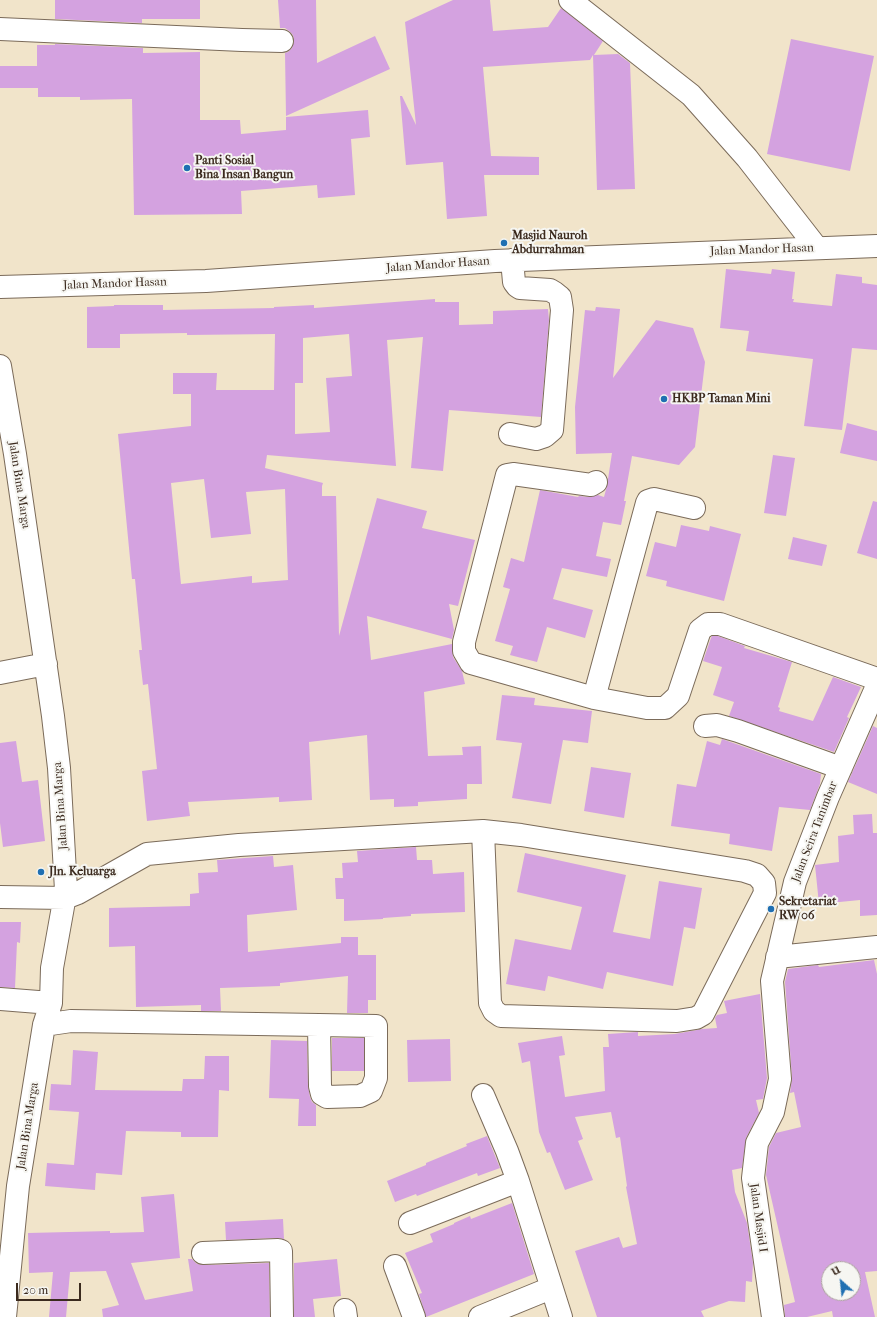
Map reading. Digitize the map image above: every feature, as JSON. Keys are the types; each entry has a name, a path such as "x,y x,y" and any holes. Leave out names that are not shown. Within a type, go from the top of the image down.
{"street":[{"path":"570,0 691,95 747,158 817,248"},
{"path":"0,29 282,41"},
{"name":"Jalan Mandor Hasan","path":"0,287 206,281 512,260 877,246"},
{"path":"510,434 536,439 545,436 552,430 562,310 560,298 556,293 550,290 520,288 517,286 514,282 512,260"},
{"name":"Jalan Bina Marga","path":"0,366 7,455 46,664 59,768 66,890 52,968 51,1003 44,1025 6,1254 5,1317"},
{"path":"596,482 591,485 513,474 508,475 463,646 468,659 475,665 594,698 647,708 665,708 678,696 700,630 708,624 720,624 877,679"},
{"path":"594,698 648,501 654,499 694,508"},
{"path":"0,673 46,664"},
{"name":"Jalan Seira Tanimbar","path":"777,957 795,882 828,798 877,686"},
{"path":"704,726 717,725 738,731 841,768"},
{"path":"0,897 65,898 78,893 147,854 239,845 483,831 521,835 745,871 757,875 764,883 765,893 703,1014 696,1018 677,1021 501,1016 494,1011 490,1003 483,831"},
{"path":"777,957 877,948"},
{"name":"Jalan Masjid I","path":"773,1317 752,1178 757,1143 773,1112 780,1079 772,981 777,957"},
{"path":"0,999 51,1003"},
{"path":"44,1025 71,1021 319,1025"},
{"path":"483,1095 518,1181 561,1317"},
{"path":"410,1223 518,1181"},
{"path":"203,1253 281,1251 282,1317"},
{"path":"395,1266 414,1317"},
{"path":"480,1317 551,1288"}],"building":[{"path":"55,0 200,0 200,19 142,19 142,23 55,19"},
{"path":"278,0 316,0 317,63 375,36 390,69 286,116 285,53 292,48 294,41 293,35 289,31 285,28 280,28"},
{"path":"453,0 490,0 493,31 548,27 561,8 603,41 594,55 618,54 630,63 635,189 597,190 593,55 590,60 483,67 491,156 539,157 539,175 484,175 487,216 447,219 443,162 406,165 400,96 402,96 416,125 405,22"},
{"path":"791,39 874,56 850,171 767,154"},
{"path":"55,44 143,48 143,53 200,52 200,120 240,120 241,134 286,130 286,117 368,110 370,137 351,139 355,195 318,198 317,185 241,191 242,214 134,215 132,99 80,100 80,97 38,97 38,88 0,88 0,66 37,66 37,45"},
{"path":"726,269 771,274 772,269 795,272 793,302 832,306 836,274 862,277 862,283 877,285 877,350 852,348 842,430 804,426 813,359 746,351 749,331 720,328"},
{"path":"435,299 435,302 459,302 459,325 493,324 493,311 548,309 549,320 541,417 449,410 443,471 411,468 423,337 387,340 396,466 267,455 265,468 323,483 322,496 336,496 339,636 377,498 427,511 422,528 475,540 458,606 449,604 454,630 452,639 367,616 371,660 452,644 453,657 462,671 465,684 424,692 428,756 463,755 462,747 481,746 482,784 467,784 467,799 418,802 418,806 394,807 394,799 370,800 367,735 309,742 312,800 279,802 279,797 188,802 190,816 147,821 142,771 157,769 148,684 143,685 139,650 142,650 135,579 132,579 118,434 191,426 191,394 173,394 173,373 217,373 216,390 274,390 275,334 120,334 120,348 87,348 87,307 114,305 163,305 163,310 274,308 314,305 314,308","holes":["349,334 352,376 326,378 330,432 295,434 295,383 303,383 303,338","204,479 211,538 251,534 246,492 285,489 288,580 252,583 252,576 181,584 171,483"]},
{"path":"596,307 620,309 613,378 656,320 693,328 705,362 695,447 679,465 632,456 621,525 603,522 596,556 611,559 607,577 562,568 553,599 593,610 585,638 547,627 537,662 510,655 513,646 495,641 510,589 503,587 511,558 524,562 540,490 578,497 598,495 604,497 608,482 612,453 576,454 575,407 585,310 595,311"},
{"path":"847,423 877,431 877,461 840,453"},
{"path":"773,455 795,458 786,516 764,513"},
{"path":"873,501 877,502 877,559 857,553"},
{"path":"681,525 709,531 710,526 741,534 724,601 666,586 667,581 646,576 655,542 676,547"},
{"path":"793,537 827,545 822,566 788,559"},
{"path":"712,636 718,636 745,646 744,648 792,662 778,707 780,708 779,711 813,721 833,677 861,687 847,717 849,718 834,752 729,716 734,702 713,695 722,667 703,661"},
{"path":"502,695 535,698 534,705 592,711 588,743 563,740 551,804 512,798 522,743 496,740"},
{"path":"873,726 877,728 877,794 848,782"},
{"path":"722,739 821,774 820,784 810,810 779,807 772,851 729,844 730,834 671,826 677,784 696,787 707,741 720,745"},
{"path":"16,741 22,782 38,780 45,841 3,847 0,823 0,743"},
{"path":"591,767 631,773 624,818 584,811"},
{"path":"872,814 873,833 877,833 877,915 860,916 860,900 819,904 815,865 839,862 838,836 854,834 853,815"},
{"path":"416,847 417,860 432,860 433,874 464,872 465,912 411,914 411,916 383,919 344,921 344,899 336,899 335,878 343,878 342,863 358,862 357,851"},
{"path":"525,853 626,875 613,932 650,939 659,881 702,888 695,929 684,927 673,986 607,972 603,989 548,976 545,991 506,984 515,939 571,950 582,907 517,892"},
{"path":"273,856 274,867 293,865 297,910 247,915 248,952 341,943 341,937 358,937 358,955 376,955 376,1000 368,1000 368,1013 347,1013 348,976 280,983 280,986 220,988 221,1011 201,1011 201,1005 136,1007 135,946 109,947 109,908 190,906 190,894 199,893 198,873 218,872 217,860"},
{"path":"0,922 21,922 20,943 17,942 15,988 0,987"},
{"path":"874,960 877,974 877,1271 865,1272 875,1317 833,1317 832,1311 807,1317 785,1317 784,1305 795,1302 766,1175 769,1147 776,1133 801,1127 794,1092 790,1093 792,1078 785,982 788,969 818,965 819,967"},
{"path":"760,994 767,1078 763,1099 756,1100 759,1113 746,1138 742,1168 732,1170 735,1192 747,1223 753,1263 752,1282 746,1281 745,1302 729,1301 701,1311 704,1317 597,1317 575,1251 619,1237 623,1248 637,1244 626,1187 620,1137 616,1138 611,1112 575,1117 583,1139 578,1141 593,1180 565,1190 550,1152 547,1153 539,1132 530,1061 522,1063 518,1043 562,1036 565,1055 559,1056 565,1097 605,1091 603,1047 609,1047 608,1034 638,1032 638,1036 675,1034 717,1028 715,1018 717,1015 727,1013 724,1001"},
{"path":"332,1038 364,1038 364,1071 332,1071"},
{"path":"450,1039 451,1081 408,1082 407,1040"},
{"path":"271,1040 307,1041 308,1086 312,1102 316,1105 316,1126 298,1126 299,1099 269,1098"},
{"path":"73,1050 98,1052 95,1090 182,1091 183,1079 204,1079 205,1056 229,1056 229,1091 219,1090 218,1137 181,1137 181,1132 126,1131 122,1175 96,1173 95,1190 45,1186 47,1163 74,1165 79,1112 49,1110 51,1084 71,1085"},
{"path":"487,1136 500,1168 478,1176 477,1173 417,1196 416,1194 395,1202 387,1181 426,1165 426,1163"},
{"path":"174,1194 180,1258 131,1263 145,1300 193,1291 188,1259 192,1259 197,1264 204,1265 269,1263 270,1317 103,1317 102,1309 119,1305 106,1271 70,1272 66,1317 49,1317 53,1272 29,1273 28,1233 110,1231 110,1233 144,1232 141,1197"},
{"path":"512,1203 534,1274 426,1317 419,1294 422,1293 405,1253 433,1242 430,1234 470,1216 471,1219"},
{"path":"283,1219 284,1239 226,1240 225,1222"},
{"path":"337,1259 341,1296 313,1299 315,1317 294,1317 294,1263"}],"place":[{"name":"Panti Sosial Bina Insan Bangun","path":"187,168"},
{"name":"Masjid Nauroh Abdurrahman","path":"504,243"},
{"name":"HKBP Taman Mini","path":"664,399"},
{"name":"Jln. Keluarga","path":"41,872"},
{"name":"Sekretariat RW 06","path":"771,909"}]}
